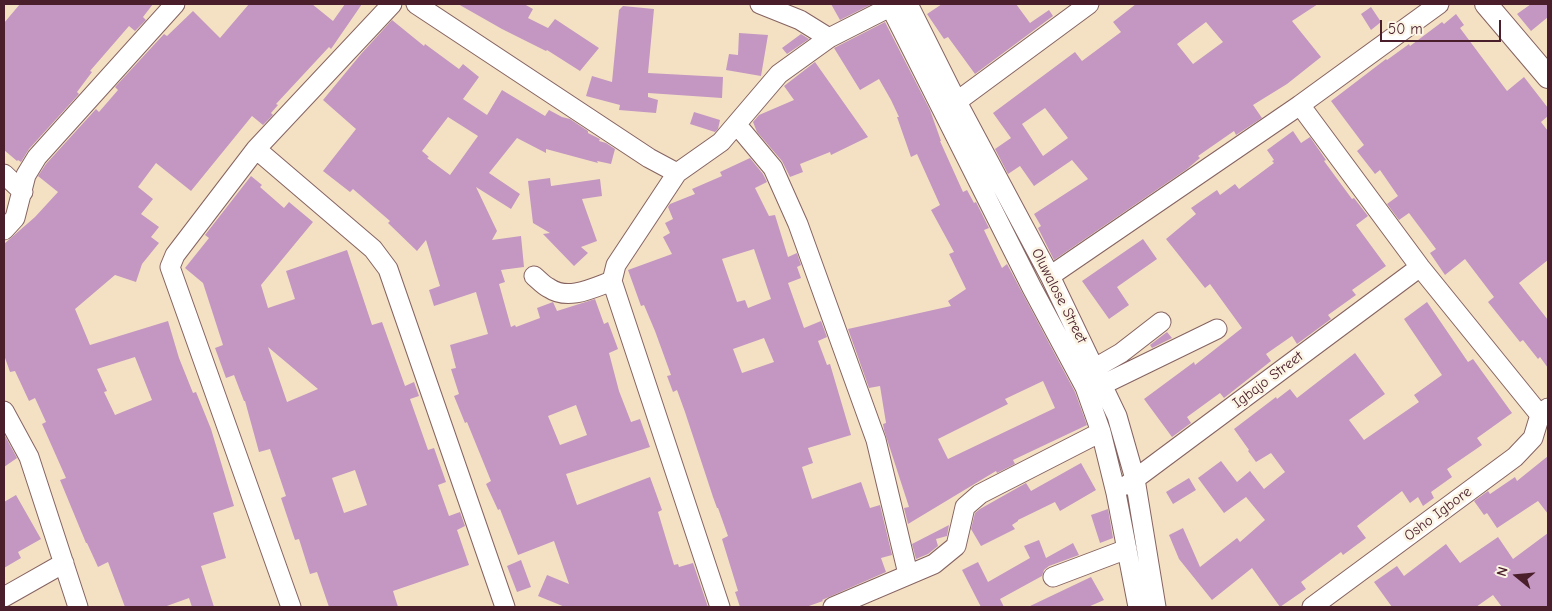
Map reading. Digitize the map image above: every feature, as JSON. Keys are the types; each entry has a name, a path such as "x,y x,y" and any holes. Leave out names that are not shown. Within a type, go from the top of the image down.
{"main road":[{"path":"1486,4 1548,77"}],"street":[{"path":"4,230 15,218 26,175 37,157 175,4"},
{"path":"291,607 170,267 175,255 256,149 392,4"},
{"path":"416,4 649,158 677,173"},
{"path":"760,4 800,20 829,38"},
{"path":"950,106 1089,4"},
{"path":"1050,276 1300,105 1439,4"},
{"path":"720,607 612,281 616,265 677,173 721,142 780,74 829,38 896,5"},
{"name":"Oluwalose Street","path":"896,5 950,106 1050,276 1117,416 1135,480 1156,607"},
{"path":"1300,105 1420,267 1544,411"},
{"name":"Oluwalose Street","path":"950,106 1032,288 1080,374 1101,432 1116,493 1138,607"},
{"path":"737,125 773,168 798,224 876,440 908,574"},
{"path":"256,149 373,249 388,269 505,607"},
{"path":"4,174 23,192"},
{"name":"Igbajo Street","path":"1116,493 1420,267"},
{"path":"534,276 550,289 562,294 576,293 612,281"},
{"path":"1099,376 1121,353 1161,322"},
{"path":"1099,376 1217,329"},
{"path":"4,410 29,457 78,607"},
{"name":"Osho Igbore","path":"1312,607 1515,457 1533,438 1544,411"},
{"path":"838,606 934,564 956,546 965,507 980,494 1101,432"},
{"path":"1053,577 1127,550"},
{"path":"4,597 64,563"}],"building":[{"path":"20,4 153,4 143,17 146,20 135,31 129,26 90,71 92,72 77,92 79,94 29,149 21,162 4,150 4,23"},
{"path":"249,4 312,4 333,21 345,4 362,4 331,49 329,47 276,104 278,105 271,113 273,115 263,125 252,116 191,191 156,163 138,187 153,199 141,214 159,227 151,237 159,243 142,264 136,282 115,275 75,309 90,345 168,321 179,358 193,393 196,392 211,429 234,506 213,513 226,558 201,566 214,607 192,607 189,598 164,607 125,607 108,562 98,567 86,543 60,480 66,478 42,424 46,422 35,398 29,401 15,371 10,372 4,355 4,244 35,217 58,192 38,176 46,164 96,109 99,112 118,90 115,87 164,34 167,36 193,11 220,38","holes":["135,357 152,400 115,415 104,392 107,391 97,369"]},
{"path":"458,4 524,4 533,9 528,18 548,28 555,19 599,48 580,71 547,50 502,29"},
{"path":"831,4 872,4 840,20"},
{"path":"942,4 1016,4 1030,23 1049,10 1053,16 975,74 948,37 944,39 927,14"},
{"path":"1136,4 1318,4 1292,21 1321,57 1287,84 1253,105 1262,118 1236,135 1234,131 1198,156 1200,158 1187,169 1054,260 1038,228 1041,226 1034,214 1088,179 1072,160 1034,186 1020,166 1008,174 995,149 1011,138 993,113 1075,52 1082,61 1121,32 1113,22","holes":["1206,22 1223,42 1193,64 1177,44","1045,108 1068,138 1043,156 1022,124"]},
{"path":"1531,4 1548,4 1548,17 1531,31 1517,14"},
{"path":"623,6 654,9 648,73 723,77 722,98 648,93 648,97 658,100 656,113 619,110 620,105 586,96 592,76 612,82 619,10"},
{"path":"1371,7 1381,22 1371,30 1361,14"},
{"path":"1456,14 1464,25 1460,28 1507,91 1524,77 1548,108 1548,116 1541,122 1548,131 1548,260 1519,283 1548,320 1548,368 1523,340 1520,342 1488,302 1494,297 1465,259 1445,275 1430,253 1436,249 1409,213 1399,220 1387,204 1398,196 1380,170 1375,174 1357,151 1364,145 1331,101 1386,59 1409,44 1410,46"},
{"path":"392,20 424,46 425,44 459,69 463,64 479,77 463,99 487,115 502,90 545,116 549,110 570,119 588,131 588,133 600,139 599,141 615,149 611,164 597,161 598,163 546,149 546,153 517,138 489,173 520,194 511,209 476,187 497,231 492,240 521,236 524,267 501,270 505,282 499,284 511,327 540,318 537,308 553,302 557,311 595,299 604,324 608,322 618,349 609,353 619,391 631,422 640,419 650,447 566,474 577,505 650,477 662,510 658,512 674,565 678,564 679,567 693,563 708,607 565,607 538,596 547,575 569,584 554,541 518,555 500,509 498,510 486,484 491,481 467,422 465,423 454,396 459,394 451,369 456,368 450,345 488,334 476,292 434,306 429,290 440,286 426,240 417,251 388,223 390,221 353,189 350,192 323,171 356,129 323,100","holes":["448,117 478,136 450,175 427,158 429,157 422,151","576,405 587,435 560,445 548,416"]},
{"path":"885,22 930,110 940,141 963,192 967,190 974,203 976,202 989,228 984,230 1002,268 1007,264 1075,392 1087,425 1013,460 1015,464 997,473 996,471 908,524 904,508 909,507 884,430 883,424 886,423 880,386 869,388 848,329 951,306 948,301 966,289 949,254 954,252 931,210 940,205 917,154 911,157 897,117 899,117 891,100 879,79 860,90 834,48","holes":["1043,381 1055,408 948,459 938,439 1008,404 1005,399"]},
{"path":"739,33 768,35 761,76 726,70 729,54 738,55"},
{"path":"801,34 809,39 787,54 782,48"},
{"path":"815,62 868,137 831,155 830,152 800,164 803,172 790,177 782,161 757,132 753,122 759,115 794,100 784,86"},
{"path":"694,112 720,120 718,129 715,132 690,124"},
{"path":"1293,131 1301,143 1310,137 1326,160 1324,161 1352,199 1354,198 1368,216 1356,225 1386,266 1352,290 1356,295 1328,315 1331,319 1297,344 1292,336 1266,354 1271,361 1224,398 1220,393 1187,417 1191,423 1172,437 1144,399 1194,362 1195,365 1242,328 1210,284 1205,288 1166,239 1196,214 1191,208 1217,190 1220,195 1235,184 1239,189 1274,163 1267,150"},
{"path":"750,158 763,174 767,182 755,188 769,216 775,215 788,257 797,253 801,265 797,267 801,278 788,283 804,328 821,321 827,337 818,341 827,365 830,364 851,435 808,448 813,463 802,467 812,499 861,482 870,508 880,505 892,555 881,558 886,572 806,607 740,607 735,592 738,591 722,539 728,536 677,390 673,392 667,376 671,375 655,331 644,305 641,306 628,270 672,254 663,237 670,233 665,223 673,219 668,207 670,204 695,194 692,189 722,176 720,172","holes":["754,249 771,299 748,308 745,300 737,302 722,259","764,338 774,362 742,373 733,349"]},
{"path":"251,176 262,185 260,187 284,208 289,202 313,222 261,285 268,308 295,299 286,271 347,250 372,325 382,322 405,386 414,382 419,396 410,399 428,450 434,448 446,482 438,485 449,516 460,512 465,526 457,530 469,565 393,591 398,607 329,607 317,572 310,574 299,539 295,540 281,498 286,496 270,449 259,452 245,401 234,375 226,378 215,348 223,345 203,283 185,268 209,238 205,235","holes":["268,347 318,389 287,402","355,470 367,505 344,513 332,478"]},
{"path":"550,178 551,186 600,179 602,196 582,199 597,241 581,247 588,253 574,266 543,234 550,233 533,223 528,181"},
{"path":"1143,239 1157,259 1117,287 1129,305 1109,319 1082,281"},
{"path":"1427,302 1468,362 1473,359 1512,413 1477,438 1482,445 1447,469 1452,477 1431,492 1434,498 1423,506 1418,497 1410,503 1402,491 1357,526 1366,538 1343,555 1341,552 1301,582 1306,589 1280,607 1252,568 1212,600 1179,559 1169,535 1183,528 1200,567 1237,538 1240,542 1265,520 1246,497 1224,513 1198,478 1221,461 1237,482 1250,471 1264,489 1285,472 1271,453 1256,462 1234,429 1276,397 1277,399 1290,389 1297,398 1355,353 1385,394 1349,420 1364,440 1419,402 1414,395 1442,375 1404,319"},
{"path":"1167,332 1172,338 1152,348 1150,345"},
{"path":"4,434 17,458 4,467"},
{"path":"1548,456 1548,514 1538,501 1497,528 1487,513 1484,515 1474,501 1488,491 1490,494 1515,477 1517,481"},
{"path":"1081,463 1096,490 1060,511 1055,502 1018,520 1012,525 1015,529 981,546 971,529 975,513 1026,483 1031,491"},
{"path":"1189,478 1196,490 1173,504 1166,492"},
{"path":"16,495 41,539 18,552 21,558 4,568 4,502"},
{"path":"1108,509 1113,538 1100,543 1091,515"},
{"path":"949,525 947,536 936,539 938,546 928,554 916,559 912,544"},
{"path":"1548,533 1548,607 1502,607 1493,595 1476,607 1392,607 1374,582 1397,566 1404,576 1446,544 1460,563 1498,537 1513,559"},
{"path":"1039,540 1046,558 1073,543 1079,555 1049,566 1044,570 1042,576 1000,599 1004,607 981,607 962,570 978,562 988,582 1030,558 1024,546"},
{"path":"521,560 531,587 517,592 507,566"},
{"path":"1091,577 1104,600 1088,607 1028,607"}]}
